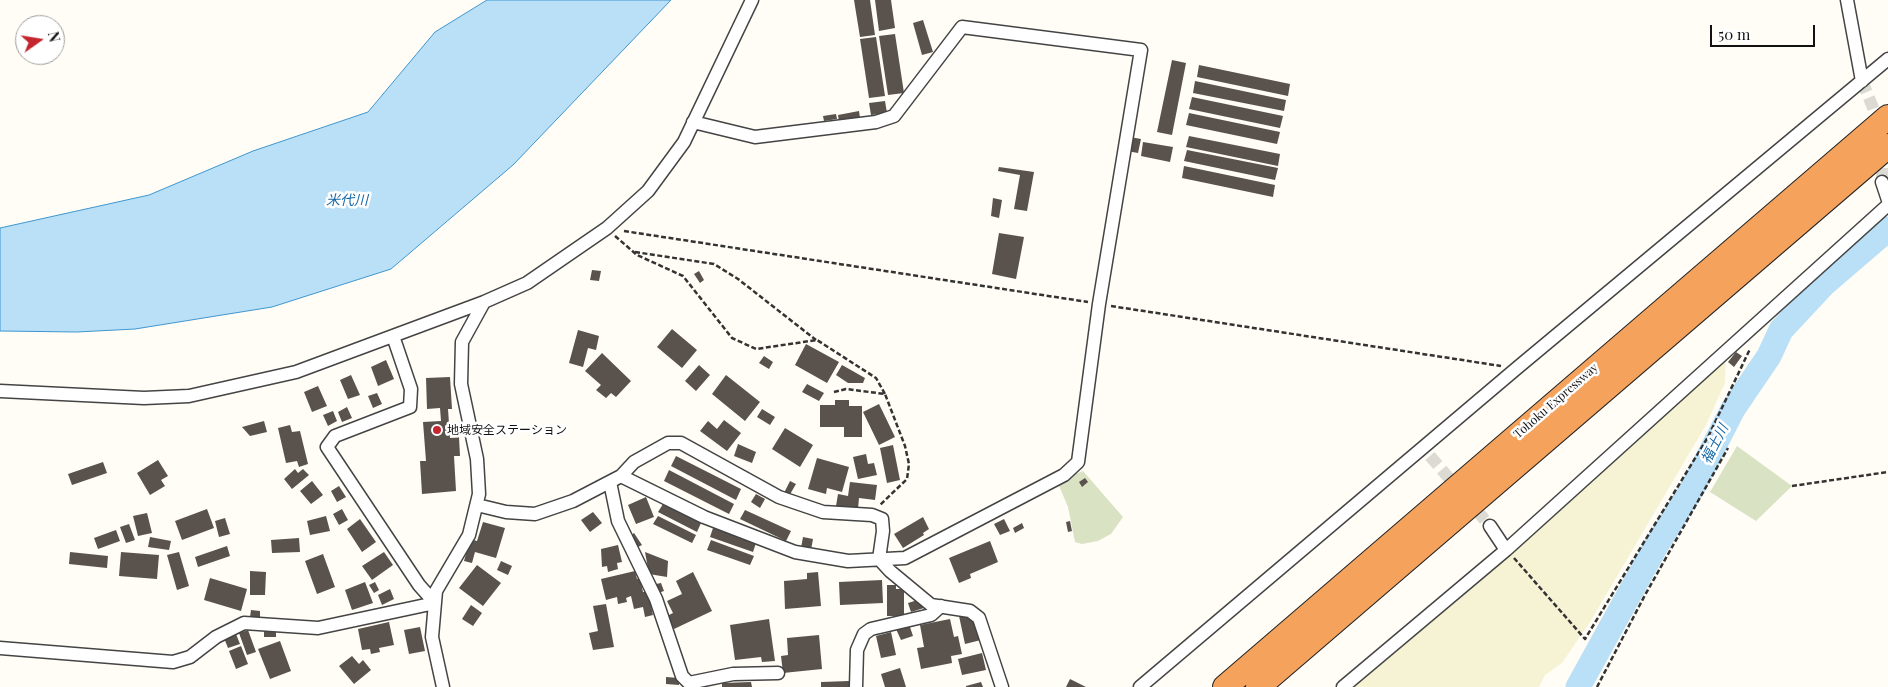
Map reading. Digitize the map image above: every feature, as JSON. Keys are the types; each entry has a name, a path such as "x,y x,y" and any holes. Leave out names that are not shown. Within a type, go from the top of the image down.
{"highway":[{"name":"Tohoku Expressway","path":"1225,687 1888,117"},
{"name":"Tohoku Expressway","path":"1258,687 1888,146"}],"street":[{"path":"0,391 46,395 144,398 189,396 296,372 484,302 527,283 607,228 648,191 684,142 752,0"},
{"path":"1847,0 1862,80"},
{"path":"615,479 704,517 795,552 848,561 906,558 1064,475 1078,462 1099,304 1141,50 962,27 894,116 876,122 755,137 693,122"},
{"path":"1140,687 1427,452 1517,368 1888,59"},
{"path":"1882,182 1888,200"},
{"path":"1342,687 1506,550 1888,205"},
{"path":"443,687 432,637 436,591 469,535 477,505 477,459 461,384 462,342 484,302"},
{"path":"393,336 411,389 410,407 335,436 327,447 418,585 435,603"},
{"path":"477,505 506,512 535,514 573,501 615,479 634,462 668,443 681,443 779,497 823,512 868,515 882,518 883,531 879,559"},
{"path":"615,479 618,521 656,599 682,676 689,683 733,674 778,673"},
{"path":"1490,526 1506,550"},
{"path":"879,559 890,571 931,605 970,611 979,618 1002,687"},
{"path":"0,648 173,662 190,657 216,637 244,623 318,628 435,603"},
{"path":"856,687 857,650 864,634 871,629 931,616 941,606"}],"path":[{"path":"607,228 1517,368"},
{"path":"607,228 634,252 683,276 732,338 756,349 816,340"},
{"path":"634,252 714,264 738,278 816,340 876,378 885,394 905,446 909,464 907,479 868,515"},
{"path":"1506,550 1586,639 1708,437 1746,358 1760,319"},
{"path":"834,392 846,389 885,394"},
{"path":"1597,687 1645,595 1728,448"},
{"path":"1792,486 1888,472"}],"shaded area":[{"path":"1726,359 1725,383 1706,425 1590,622 1562,663 1545,675 1539,687 1345,687"}],"green space":[{"path":"1737,446 1792,486 1756,521 1710,492"},
{"path":"1083,471 1123,517 1111,534 1098,541 1082,544 1075,542 1068,507 1057,481"}],"water":[{"name":"米代川","path":"487,0 671,0 513,165 391,269 272,307 135,329 77,332 0,331 0,228 149,195 253,151 368,112 435,32"}],"building":[{"path":"854,0 870,0 875,35 860,37"},
{"path":"875,0 891,0 895,28 879,31"},
{"path":"923,20 933,52 922,55 913,23"},
{"path":"895,34 904,93 888,95 879,36"},
{"path":"876,37 885,96 869,98 860,39"},
{"path":"1172,60 1186,63 1172,135 1157,132"},
{"path":"1199,65 1290,84 1288,96 1197,77"},
{"path":"1195,81 1286,100 1284,111 1193,93"},
{"path":"1192,97 1283,116 1280,128 1189,109"},
{"path":"885,101 887,113 871,115 869,103"},
{"path":"859,111 860,118 839,122 838,115"},
{"path":"1189,113 1280,132 1277,144 1186,125"},
{"path":"836,114 837,119 824,121 823,116"},
{"path":"1189,136 1280,154 1278,166 1186,147"},
{"path":"1130,137 1141,139 1138,153 1127,151"},
{"path":"1143,142 1173,147 1170,162 1141,156"},
{"path":"1187,150 1278,168 1275,180 1184,161"},
{"path":"1184,166 1275,185 1273,197 1182,178"},
{"path":"999,167 1034,172 1027,211 1014,209 1020,175 998,171"},
{"path":"993,198 1002,200 999,218 991,216"},
{"path":"999,233 1024,237 1016,279 992,274"},
{"path":"592,270 601,271 599,281 590,280"},
{"path":"699,271 704,280 700,283 694,274"},
{"path":"672,329 697,350 682,368 657,347"},
{"path":"578,330 599,336 596,350 588,348 583,367 569,363"},
{"path":"806,344 839,362 827,383 795,365"},
{"path":"1736,352 1742,356 1734,367 1728,362"},
{"path":"602,353 631,381 616,397 611,393 606,398 596,390 601,385 585,371"},
{"path":"764,356 773,362 769,369 759,363"},
{"path":"386,360 394,379 378,386 371,367"},
{"path":"699,365 710,375 696,391 685,381"},
{"path":"842,365 865,378 863,383 848,383 836,375"},
{"path":"351,375 360,395 348,399 340,380"},
{"path":"726,375 760,402 745,421 712,394"},
{"name":"地域安全ステーション","path":"450,377 452,409 448,409 450,438 459,437 460,456 454,456 456,491 422,494 420,461 426,461 423,422 441,421 440,408 427,409 426,378"},
{"path":"807,384 824,393 819,401 802,392"},
{"path":"318,386 327,406 312,412 304,392"},
{"path":"377,393 382,404 373,408 368,396"},
{"path":"835,400 849,400 849,406 862,406 862,437 844,437 844,427 820,427 820,405 835,405"},
{"path":"879,404 895,437 879,445 863,412"},
{"path":"347,407 352,418 342,422 338,412"},
{"path":"762,409 775,417 770,425 757,417"},
{"path":"333,411 337,421 328,426 323,415"},
{"path":"724,420 741,433 727,451 700,431 708,421 717,429"},
{"path":"264,421 267,432 250,436 242,427"},
{"path":"290,425 292,432 300,431 308,464 299,467 297,461 286,463 278,428"},
{"path":"785,428 813,445 800,467 772,449"},
{"path":"738,444 756,452 752,463 734,456"},
{"path":"893,445 900,480 887,483 880,448"},
{"path":"866,454 868,464 874,463 877,475 858,479 853,457"},
{"path":"676,456 741,489 736,500 671,466"},
{"path":"817,458 849,467 842,492 827,488 826,494 808,489"},
{"path":"158,460 168,476 161,480 165,486 150,495 137,473"},
{"path":"103,462 107,473 72,485 68,474"},
{"path":"295,469 298,473 303,469 309,475 292,489 284,479"},
{"path":"669,470 734,504 729,514 664,481"},
{"path":"1085,478 1088,482 1082,487 1079,482"},
{"path":"312,481 323,495 311,504 300,491"},
{"path":"790,481 796,484 789,496 784,493"},
{"path":"850,482 877,485 875,500 859,498 858,509 836,506 838,494 848,496"},
{"path":"339,486 346,497 337,502 331,491"},
{"path":"756,494 765,499 760,508 751,502"},
{"path":"646,497 654,517 636,524 628,505"},
{"path":"663,504 701,523 697,532 658,512"},
{"path":"207,509 214,528 182,540 175,521"},
{"path":"342,509 348,520 339,525 333,514"},
{"path":"745,510 791,531 786,541 740,519"},
{"path":"593,512 602,523 590,532 581,520"},
{"path":"147,513 152,533 138,536 133,516"},
{"path":"326,516 330,531 310,535 307,521"},
{"path":"658,516 696,535 692,543 653,524"},
{"path":"923,517 929,529 923,533 924,535 903,548 894,534"},
{"path":"225,518 230,534 219,537 215,521"},
{"path":"360,519 376,542 362,552 347,529"},
{"path":"1004,519 1010,531 1000,535 994,524"},
{"path":"1070,521 1072,531 1068,532 1066,522"},
{"path":"483,522 505,528 496,558 475,552 472,563 464,561 470,539 477,541"},
{"path":"1022,523 1024,528 1015,533 1013,528"},
{"path":"129,524 135,540 126,543 120,527"},
{"path":"713,528 756,543 753,552 710,537"},
{"path":"116,530 120,541 98,549 94,538"},
{"path":"634,533 642,545 636,548 629,537"},
{"path":"150,537 171,541 169,550 148,547"},
{"path":"803,537 813,539 811,550 801,548"},
{"path":"299,538 300,552 272,553 271,540"},
{"path":"711,540 754,556 750,565 707,550"},
{"path":"990,541 998,562 970,574 971,578 959,583 949,558"},
{"path":"618,545 622,562 617,563 618,569 608,572 607,566 602,567 601,549"},
{"path":"227,546 230,556 198,567 195,557"},
{"path":"70,552 108,556 107,568 69,564"},
{"path":"121,552 159,555 157,579 119,576"},
{"path":"179,552 189,586 177,590 167,555"},
{"path":"384,552 393,565 372,580 362,566"},
{"path":"645,552 668,561 667,577 649,574"},
{"path":"323,554 335,587 317,594 305,561"},
{"path":"501,561 512,566 508,575 497,570"},
{"path":"477,565 501,583 483,606 459,588"},
{"path":"250,571 266,572 265,595 250,595"},
{"path":"635,571 637,579 640,578 643,592 648,591 653,615 645,617 643,607 634,609 631,596 626,598 627,602 618,604 617,597 606,600 601,579"},
{"path":"693,572 712,611 674,629 667,616 673,613 667,601 682,594 676,581"},
{"path":"818,572 821,606 785,609 784,581 807,579 807,573"},
{"path":"210,578 247,589 241,611 204,600"},
{"path":"882,580 883,603 840,605 839,582"},
{"path":"365,582 373,603 352,610 345,590"},
{"path":"375,582 379,590 374,593 369,585"},
{"path":"661,583 664,591 658,593 656,584"},
{"path":"887,585 896,585 896,589 904,589 904,616 887,616"},
{"path":"390,589 394,599 382,605 378,595"},
{"path":"921,599 924,608 911,612 908,603"},
{"path":"606,604 614,647 593,650 589,633 598,631 593,606"},
{"path":"471,605 482,613 473,626 462,619"},
{"path":"251,610 260,611 260,618 250,617"},
{"path":"969,613 976,619 981,640 965,644 959,616"},
{"path":"769,619 775,661 762,662 761,657 735,660 730,625"},
{"path":"950,619 954,637 958,636 962,654 951,656 952,663 921,669 917,648 924,647 920,625"},
{"path":"389,622 394,645 379,648 380,652 371,654 370,649 362,650 358,629"},
{"path":"909,624 913,636 901,640 896,629"},
{"path":"420,627 425,651 409,654 404,630"},
{"path":"276,629 276,637 264,637 264,630"},
{"path":"248,630 256,652 247,655 239,633"},
{"path":"891,632 896,655 881,658 876,636"},
{"path":"236,634 240,644 228,648 224,638"},
{"path":"819,635 822,669 783,673 781,656 788,655 787,638"},
{"path":"280,641 291,671 270,679 258,649"},
{"path":"241,646 248,664 236,669 229,651"},
{"path":"982,653 986,670 962,675 958,659"},
{"path":"352,656 359,664 363,660 371,670 354,684 339,666"},
{"path":"900,668 906,687 885,687 881,674"},
{"path":"666,677 679,678 679,685 666,684"},
{"path":"1070,679 1086,687 1066,687"},
{"path":"849,681 849,687 821,687 821,682"},
{"path":"751,682 752,687 722,687 722,683"},
{"path":"981,682 983,687 966,687 966,686"}],"waterway":[{"name":"福士川","path":"1578,687 1657,544 1693,487 1733,409 1769,356 1781,330 1824,284 1888,229"}],"tunnel":[{"path":"1862,81 1881,127"},
{"path":"1882,150 1882,182"},
{"path":"1430,456 1490,526"}],"place":[{"name":"地域安全ステーション","path":"437,430"}]}
